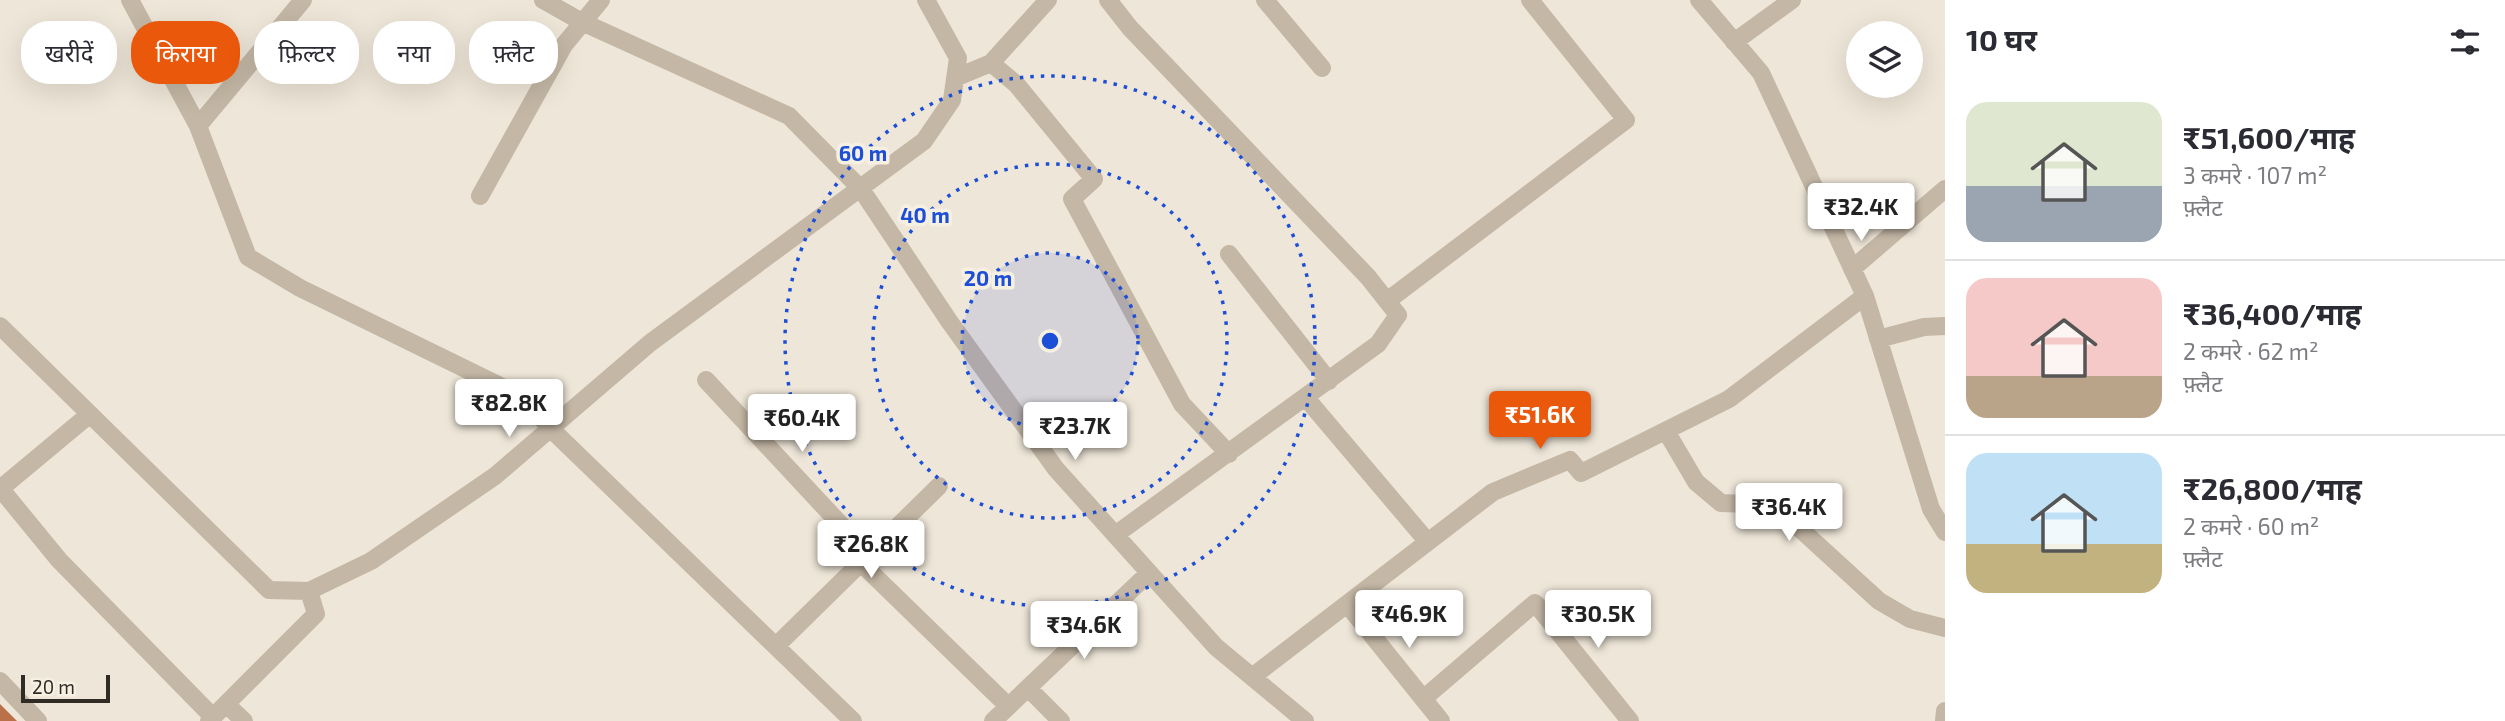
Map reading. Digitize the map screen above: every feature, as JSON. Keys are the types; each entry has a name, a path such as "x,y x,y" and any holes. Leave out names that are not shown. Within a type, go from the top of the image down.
{"street":[{"path":"130,0 198,126 248,257 300,288 523,397 551,429 853,721"},
{"path":"198,126 303,0"},
{"path":"543,0 582,22 789,116 861,189 949,321 1056,469 1216,648 1305,721"},
{"path":"480,196 564,45 601,0"},
{"path":"0,326 269,590 309,592 371,561 495,477 650,344 924,141 952,100 958,58 926,0"},
{"path":"955,78 991,63 1048,0"},
{"path":"1108,0 1130,29 1268,169 1398,315 1378,344 1115,535"},
{"path":"1265,0 1322,68"},
{"path":"1387,301 1626,120 1530,0"},
{"path":"1699,0 1761,73 1865,296 1931,509 1945,532"},
{"path":"1734,41 1792,0"},
{"path":"991,63 1017,85 1094,179 1072,199 1182,404 1228,454"},
{"path":"1852,269 1945,189"},
{"path":"1229,254 1329,381"},
{"path":"1252,677 1493,492 1570,460 1581,473 1729,399 1865,296"},
{"path":"1878,339 1924,327 1945,326"},
{"path":"706,380 865,559 1008,706"},
{"path":"1306,398 1427,541"},
{"path":"90,414 0,489 60,560 211,719 316,614 309,592"},
{"path":"1666,431 1696,482 1721,503 1774,505 1879,601 1910,619 1945,628"},
{"path":"776,646 939,486"},
{"path":"993,721 1149,573"},
{"path":"1423,699 1535,603 1630,721"},
{"path":"1347,604 1441,721"},
{"path":"0,681 38,721"},
{"path":"1028,688 1061,721"},
{"path":"226,704 244,721"},
{"path":"1944,721 1945,711"}],"building":[{"path":"0,704 17,721 0,721"}]}
